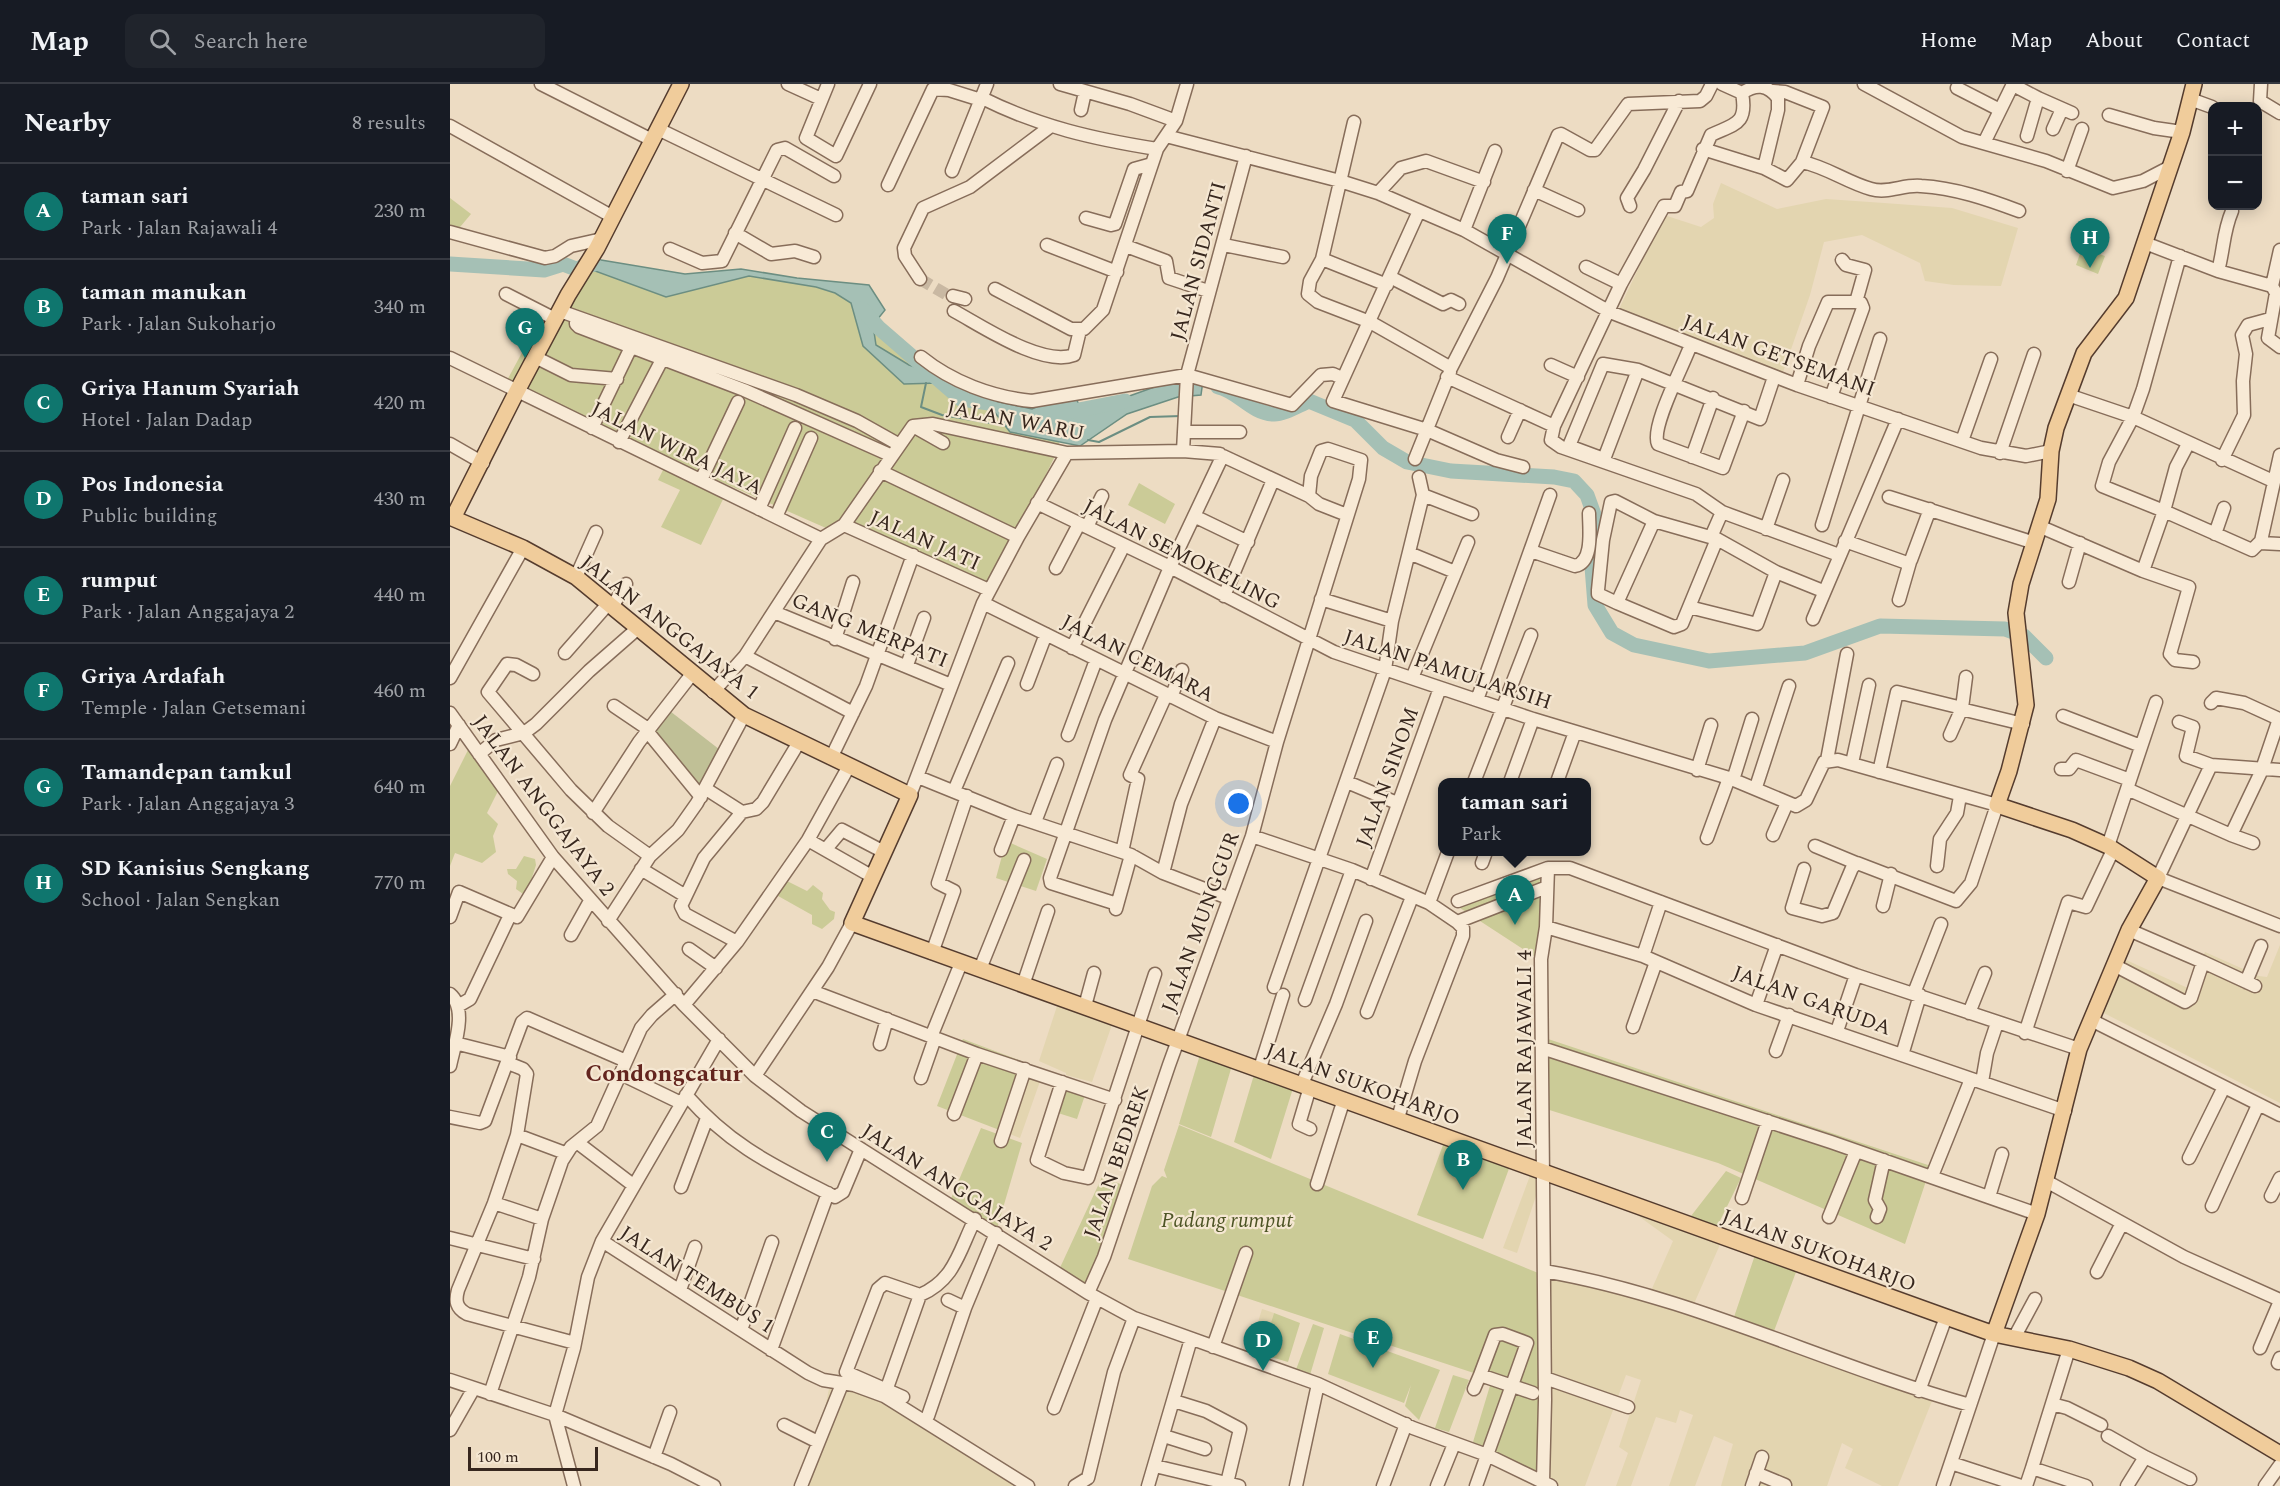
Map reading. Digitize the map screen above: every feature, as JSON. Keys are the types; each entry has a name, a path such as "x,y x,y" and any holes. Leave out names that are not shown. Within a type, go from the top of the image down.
{"main road":[{"path":"451,521 483,463 557,315 600,243 681,84"},
{"path":"1994,1334 2037,1214 2079,1049 2129,930 2158,878 2110,848 2072,830 1997,805 2023,724 2026,688 2019,651 2016,613 2050,488 2051,451 2056,428 2084,353 2126,298 2182,132 2192,91"},
{"name":"JALAN ANGGAJAYA 1","path":"451,521 525,552 576,577 713,692 744,715 910,795"},
{"path":"852,923 910,795"},
{"name":"JALAN SUKOHARJO","path":"852,923 1084,1006 1178,1043 1260,1068 1994,1334 2069,1350 2128,1368 2158,1382 2279,1453"}],"street":[{"path":"541,84 761,179 836,215"},
{"path":"788,84 821,99"},
{"path":"828,84 806,138 836,156 870,84"},
{"path":"952,171 987,84"},
{"path":"1060,84 1130,104 1176,121"},
{"path":"995,289 1065,327 1080,330 1090,325 1103,310 1152,164 1162,142 1176,121 1187,84"},
{"path":"1415,459 1449,373 1497,278 1560,135 1594,150 1629,104 1703,100 1712,84"},
{"path":"1722,84 1742,93 1760,85 1773,92 1778,98 1778,110 1764,168"},
{"path":"1864,84 1933,123 1984,143 2046,161 2113,188 2143,181 2170,167"},
{"path":"1984,143 2013,84 2067,111 2053,129"},
{"path":"2261,84 2260,101 2280,113"},
{"path":"888,185 932,86"},
{"name":"JALAN GETSEMANI","path":"932,86 981,99 1027,119 1051,126 1246,156 1340,180 1378,193 1464,230 1610,312 1797,385 2000,453 2026,456 2051,451"},
{"path":"1957,88 2000,110"},
{"path":"2192,91 2208,103"},
{"path":"1081,110 1085,92"},
{"path":"1703,149 1764,168 1787,180 1802,162 1823,107 1785,92 1773,92"},
{"path":"1742,93 1744,105 1738,122 1733,128 1711,135 1703,149 1687,191 1681,192 1675,206 1664,206 1622,284 1554,426 1551,440 1561,447 1696,494 1722,512 1839,555"},
{"path":"2027,136 2038,98"},
{"path":"1630,206 1627,198 1679,101"},
{"path":"2109,115 2154,128 2182,132"},
{"path":"1354,122 1322,260 1308,285 1309,297 1348,315 1370,322 1449,373 1554,426"},
{"path":"450,126 613,217"},
{"path":"920,279 905,256 904,248 923,208 969,187 1051,126"},
{"path":"2067,171 2082,129"},
{"path":"670,249 702,263 722,261 774,153 780,148 834,176"},
{"path":"1464,230 1495,151"},
{"name":"JALAN SIDANTI","path":"1185,430 1187,378 1208,291 1224,244 1246,156"},
{"path":"1378,193 1401,168 1426,161 1484,182"},
{"path":"1802,162 1821,166 1839,177 1872,190 1891,190 1918,185 1936,187 1978,196 2019,211"},
{"path":"1086,218 1115,224 1134,169 1152,164"},
{"path":"1534,190 1578,210"},
{"path":"1419,211 1333,401 1427,429 1497,460 1523,467"},
{"path":"2218,271 2225,243 2223,235 2232,211"},
{"path":"450,232 545,258 555,256 571,246 600,243"},
{"path":"735,234 771,254 795,251 814,257"},
{"path":"2145,243 2276,291"},
{"path":"1224,244 1283,257"},
{"path":"1047,245 1117,272"},
{"path":"1126,246 1166,261 1169,278 1208,291"},
{"path":"2280,250 2268,338 2280,347"},
{"path":"2181,256 2133,417 2109,462 2102,486 2249,549 2255,549 2260,543 2280,455"},
{"path":"1322,260 1389,281 1443,304 1451,300 1459,304"},
{"path":"1842,260 1846,265 1866,271 1856,302"},
{"path":"1586,267 1622,284"},
{"path":"506,294 557,315 576,317 633,342 747,384 818,404 857,421 898,444"},
{"path":"1797,385 1809,346 1828,302 1861,303 1863,308 1831,397"},
{"path":"954,311 999,336 1037,353 1050,356 1074,355 1080,330"},
{"path":"2222,460 2244,415 2243,381 2246,354 2242,335 2248,325 2270,319"},
{"path":"1822,525 1880,339"},
{"path":"592,428 633,342"},
{"path":"1688,343 1686,360 1673,382 1656,438 1665,448 1723,468 1744,411"},
{"path":"619,442 665,353"},
{"path":"2000,453 2034,354"},
{"path":"535,357 571,375 617,379"},
{"path":"921,357 944,373 967,384 1016,399 1032,401 1187,378 1292,405 1321,375 1333,374 1342,378"},
{"name":"JALAN WIRA JAYA","path":"450,358 516,393 821,539"},
{"path":"1962,441 1991,359"},
{"path":"1638,370 1604,459 1569,446 1601,366 1606,363 1638,370 1673,382 1761,419 1774,376"},
{"path":"1551,365 1578,376"},
{"path":"747,384 812,420 890,455"},
{"path":"2068,395 2133,417 2222,460 2273,481"},
{"path":"1692,457 1713,398"},
{"path":"701,480 738,402"},
{"path":"812,420 818,404"},
{"path":"1508,437 1520,410"},
{"path":"1813,619 1898,419"},
{"name":"JALAN WARU","path":"913,426 933,424 1067,453 1183,451 1222,456 1310,496 1319,504 1347,515"},
{"path":"713,692 745,656 821,539 844,525 890,455 913,426 943,443"},
{"path":"759,509 795,428"},
{"path":"1183,451 1185,430 1240,432"},
{"path":"776,517 811,438"},
{"path":"450,444 483,463"},
{"path":"2143,571 2164,511 2176,467 2188,444"},
{"path":"1309,641 1362,463 1360,460 1328,449 1321,451 1311,476 1310,496"},
{"path":"910,795 983,603 1067,453"},
{"path":"1182,670 1130,775 1138,779 1117,907 1051,883 1050,878 1099,735 1170,567 1222,456"},
{"path":"879,471 1018,537"},
{"path":"1260,1068 1279,991 1385,670 1392,621 1423,495 1419,477"},
{"path":"1224,596 1273,480"},
{"path":"1766,529 1784,480"},
{"path":"1423,495 1472,514"},
{"path":"1477,700 1551,495"},
{"path":"1056,568 1102,496"},
{"path":"1889,497 2034,543"},
{"path":"1722,512 1714,538 1682,624 1676,627 1598,594 1603,540 1611,502 1615,501 1654,521 1714,538 1776,572 1823,591"},
{"name":"JALAN SEMOKELING","path":"1037,503 1170,567 1309,641"},
{"path":"2215,534 2224,508"},
{"path":"1899,600 1910,562 1930,509"},
{"path":"1531,550 1575,566 1580,565 1586,560 1589,546 1589,513"},
{"path":"1194,516 1248,542"},
{"path":"1617,603 1654,521"},
{"name":"JALAN JATI","path":"844,525 989,590"},
{"path":"2040,527 2143,571 2189,587 2170,654 2175,660 2193,662"},
{"path":"576,577 596,532"},
{"path":"1845,541 1902,562 1910,562"},
{"path":"1412,678 1468,542"},
{"path":"2069,582 2080,543"},
{"path":"2260,543 2280,544"},
{"path":"1072,648 1124,545"},
{"path":"450,678 525,552"},
{"path":"1409,553 1455,572"},
{"path":"831,758 853,713 877,654 913,555"},
{"path":"1689,607 1757,624 1776,572"},
{"path":"835,639 853,582"},
{"path":"566,653 610,606 626,584"},
{"path":"1322,599 1392,621"},
{"name":"JALAN CEMARA","path":"983,603 1168,696 1215,718 1277,742"},
{"name":"GANG MERPATI","path":"774,612 951,685"},
{"path":"907,665 924,618"},
{"path":"479,754 496,740 524,733 545,717 589,671 637,629"},
{"path":"1027,684 1046,634"},
{"path":"1476,778 1531,635"},
{"name":"JALAN PAMULARSIH","path":"1309,641 1385,670 1502,709 1756,787 1787,803"},
{"name":"JALAN MUNGGUR","path":"1178,1043 1252,836 1277,742 1309,641"},
{"path":"1773,835 1787,803 1796,806 1803,804 1827,760 1847,654"},
{"path":"745,656 853,713"},
{"path":"1068,735 1096,660"},
{"path":"954,791 1008,663"},
{"path":"533,674 516,665 507,664 488,690 564,782 594,813 650,856"},
{"path":"594,813 648,730 692,674"},
{"path":"1950,735 1961,709 1966,677"},
{"path":"1852,763 1869,685"},
{"path":"1756,787 1789,686"},
{"name":"JALAN SINOM","path":"1371,879 1440,688"},
{"path":"1879,772 1898,692 2023,724"},
{"path":"2211,703 2216,698 2227,699 2280,718 2262,770 2231,835"},
{"path":"2025,1033 2068,902 2086,907 2110,848 2128,784 2156,702"},
{"path":"614,706 648,730 703,793 742,812 756,809 764,802 799,742"},
{"name":"JALAN ANGGAJAYA 2","path":"450,712 553,857 590,901 684,1005 755,1076 801,1111 1093,1295 1134,1318 1318,1384 1406,1424 1487,1455 1547,1484"},
{"path":"608,921 650,856 678,830 703,793 744,715"},
{"path":"2062,716 2141,746"},
{"path":"1163,873 1179,813 1215,718"},
{"path":"1512,778 1533,719"},
{"path":"1707,837 1752,719"},
{"path":"2179,722 2193,727 2186,756 2211,765 2280,770"},
{"path":"450,744 459,725"},
{"path":"1697,770 1711,725"},
{"path":"1559,778 1575,732"},
{"path":"1815,846 1956,901 1971,883 1997,805 1852,763 1827,760"},
{"path":"2061,769 2069,769 2076,760 2190,811 2231,835 2253,843"},
{"path":"1035,822 1057,764"},
{"path":"2211,765 2158,878 2280,926"},
{"path":"684,1005 737,942 808,840 849,766"},
{"path":"918,777 1014,816 1127,854 1163,873 1228,898"},
{"path":"1347,782 1397,804"},
{"path":"1937,866 1940,839 1957,813 1960,795"},
{"path":"932,953 954,891 938,883 967,796"},
{"path":"737,942 682,913 684,895 704,858 742,812"},
{"path":"1001,850 1014,816"},
{"path":"826,849 842,830 884,852"},
{"path":"1252,836 1352,870 1429,903 1463,928 1463,936 1419,1052 1398,1118"},
{"path":"808,840 873,877"},
{"path":"1429,903 1447,856"},
{"path":"450,917 459,892 517,917 553,857"},
{"path":"980,969 1024,860"},
{"path":"1804,869 1792,908 1828,916 1833,913 1856,863"},
{"path":"1458,901 1548,868 1570,868 1856,975 1917,994 2025,1033 2079,1049"},
{"name":"JALAN RAJAWALI 4","path":"1547,1484 1541,959 1546,927 1548,868"},
{"path":"641,869 684,895"},
{"path":"1305,1000 1352,870"},
{"path":"1883,906 1891,874"},
{"path":"1457,922 1547,887"},
{"path":"1367,1012 1412,897"},
{"path":"571,935 590,901"},
{"path":"1643,956 1661,903"},
{"path":"1023,985 1048,911"},
{"path":"458,1006 470,999 510,915"},
{"path":"1310,1129 1299,1124 1306,1085 1366,921"},
{"path":"755,1076 812,991 852,923"},
{"path":"1902,1056 1917,994 1941,924"},
{"name":"JALAN GARUDA","path":"1546,927 1643,956 1756,1005 2064,1110"},
{"path":"2129,930 2250,984 2261,946"},
{"path":"1756,1005 1777,945"},
{"path":"689,949 716,968"},
{"path":"1633,1027 1656,962"},
{"path":"2114,965 2187,1002 2203,962"},
{"path":"921,1078 955,973 961,963"},
{"path":"1084,1006 1094,973"},
{"path":"1969,1013 1985,973"},
{"path":"1062,1082 1036,1157 1040,1164 1064,1173 1089,1177 1155,974"},
{"path":"1837,1031 1856,975"},
{"path":"812,991 977,1054 1115,1100"},
{"path":"450,994 458,1006 455,1043 450,1066"},
{"path":"490,1394 534,1258 542,1219 565,1154 597,1126 646,1021 676,994"},
{"path":"1776,1051 1789,1015"},
{"path":"450,1117 480,1123 485,1121 522,1022 529,1018 626,1061"},
{"path":"880,1044 887,1019"},
{"path":"2091,1020 2280,1115"},
{"path":"1932,1176 1977,1081 1997,1023"},
{"path":"574,1486 555,1415 575,1343 588,1277 603,1240 633,1185 719,1039"},
{"path":"455,1043 509,1060 527,1074 517,1135 494,1203 475,1244 454,1305 467,1314 575,1343"},
{"name":"JALAN BEDREK","path":"1054,1408 1178,1043"},
{"path":"1542,1048 1768,1121 2037,1214"},
{"path":"954,1114 977,1054"},
{"path":"1001,1141 1025,1070"},
{"path":"621,1074 683,1099 743,1148 831,1195 839,1196 843,1192 861,1149"},
{"path":"2189,1158 2224,1087"},
{"path":"1317,1184 1344,1099"},
{"path":"2212,1206 2258,1105"},
{"path":"681,1187 707,1118"},
{"path":"1742,1198 1768,1121"},
{"path":"517,1135 565,1154"},
{"path":"578,1143 633,1185"},
{"path":"1829,1217 1856,1151"},
{"path":"1989,1197 2002,1154"},
{"path":"1877,1217 1880,1209 1875,1200 1884,1160"},
{"path":"2271,1196 2280,1178"},
{"path":"2046,1181 2184,1257 2280,1300 2260,1348"},
{"path":"771,1350 831,1195"},
{"path":"494,1203 542,1219"},
{"path":"903,1397 846,1372 880,1286 885,1283 920,1295 936,1288 947,1277 975,1219"},
{"path":"2097,1272 2122,1223"},
{"path":"928,1416 965,1308 996,1233"},
{"path":"450,1238 534,1258"},
{"name":"JALAN TEMBUS 1","path":"603,1240 819,1379 854,1385 892,1400 1028,1486"},
{"path":"741,1330 772,1242"},
{"path":"680,1290 695,1247"},
{"path":"1213,1347 1246,1253"},
{"path":"1544,1271 1656,1299 1919,1391 1970,1405"},
{"path":"887,1389 920,1295"},
{"path":"2014,1338 2035,1299"},
{"path":"948,1300 965,1308"},
{"path":"1919,1391 1946,1317"},
{"path":"1075,1486 1088,1478 1111,1381 1134,1318"},
{"path":"1474,1389 1493,1338 1503,1334 1527,1343 1476,1486"},
{"path":"1943,1486 1994,1334"},
{"path":"1148,1486 1191,1339"},
{"path":"1951,1463 2024,1486 2032,1468 2069,1350"},
{"path":"1480,1375 1533,1392"},
{"path":"1545,1378 1628,1407"},
{"path":"450,1380 555,1415 671,1464 714,1486"},
{"path":"801,1486 842,1384"},
{"path":"1296,1486 1318,1384"},
{"path":"450,1430 474,1388"},
{"path":"1155,1466 1233,1485 1240,1429 1206,1411 1174,1401"},
{"path":"2052,1404 2067,1408 2101,1425"},
{"path":"654,1457 670,1412"},
{"path":"1383,1486 1406,1424"},
{"path":"784,1425 819,1442"},
{"path":"1164,1436 1205,1449"},
{"path":"2108,1436 2188,1483 2202,1486"},
{"path":"1437,1486 1454,1444"},
{"path":"2265,1486 2279,1453"},
{"path":"1752,1486 1762,1457"},
{"path":"2127,1486 2145,1457"},
{"path":"2032,1468 2086,1486"},
{"path":"1756,1473 1785,1485"}],"shaded area":[{"path":"1721,183 1777,209 1826,199 1952,208 2018,228 2001,286 1954,285 1925,281 1920,263 1862,235 1824,242 1810,295 1782,375 1692,341 1619,309 1664,215 1701,227 1714,218 1713,204"},
{"path":"583,257 685,274 741,269 797,278 869,285 885,310 873,325 876,345 909,365 948,378 985,399 1032,409 1054,399 1075,395 1082,413 1160,385 1203,380 1201,395 1178,397 1127,414 1080,446 1010,432 993,410 939,383 904,384 863,346 851,303 835,293 816,287 749,276 666,297 576,264"},
{"path":"2280,945 2280,1103 2094,1008 2113,954 2190,989 2205,952 2259,976 2267,977"},
{"path":"1059,1000 1114,1019 1092,1082 1066,1075 1039,1061"},
{"path":"1027,1063 1044,1070 1020,1138 1002,1131"},
{"path":"1531,1173 1541,1181 1517,1253 1503,1248"},
{"path":"1626,1207 1722,1240 1693,1306 1650,1293 1673,1241"},
{"path":"1544,1271 1936,1391 1898,1486 1882,1486 1845,1468 1853,1449 1842,1443 1827,1486 1721,1486 1733,1444 1714,1436 1695,1486 1669,1486 1693,1415 1680,1410 1676,1423 1656,1417 1631,1486 1616,1486 1628,1453 1619,1447 1641,1380 1626,1375 1585,1486 1560,1486 1545,1480"},
{"path":"1262,1309 1274,1313 1262,1349 1255,1346 1257,1341 1253,1339"},
{"path":"831,1379 892,1398 1030,1486 809,1486"}],"green space":[{"path":"450,198 471,214 450,239"},
{"path":"2082,248 2105,256 2098,274 2076,265"},
{"path":"589,264 648,290 749,274 835,293 851,303 961,399 1058,414 1059,448 990,587 844,525 835,532 642,447 521,390"},
{"path":"529,302 554,315 516,389 505,384 532,334 516,325"},
{"path":"666,464 726,493 701,545 661,527 680,490 658,480"},
{"path":"1139,483 1175,504 1165,524 1128,505"},
{"path":"666,708 724,753 701,797 647,731"},
{"path":"471,744 501,785 487,813 498,824 493,836 496,852 482,863 455,853 450,866 450,786"},
{"path":"1006,841 1047,859 1036,891 996,878"},
{"path":"524,856 535,859 536,865 526,896 516,889 517,881 508,874 507,869 516,869"},
{"path":"1547,871 1543,938 1535,957 1460,908"},
{"path":"781,878 807,891 813,885 823,893 822,899 830,910 835,912 834,919 822,929 812,924 812,915 771,892"},
{"path":"1542,1037 1931,1166 1905,1244 1718,1163 1543,1108"},
{"path":"963,1039 1027,1063 1002,1131 937,1106"},
{"path":"1202,1048 1235,1055 1211,1137 1179,1124"},
{"path":"1256,1068 1294,1085 1271,1159 1234,1142"},
{"path":"1067,1086 1086,1092 1077,1119 1058,1113"},
{"name":"Padang rumput","path":"1179,1125 1543,1275 1545,1480 1473,1442 1492,1379 1128,1259 1152,1186 1162,1176 1167,1178 1164,1170"},
{"path":"981,1128 1022,1143 996,1232 950,1201"},
{"path":"1443,1145 1510,1166 1483,1239 1417,1215"},
{"path":"1726,1171 1741,1178 1713,1235 1684,1225"},
{"path":"1102,1177 1123,1185 1103,1253 1086,1287 1058,1272"},
{"path":"1756,1252 1799,1264 1771,1339 1733,1320"},
{"path":"1274,1313 1300,1323 1288,1362 1261,1354"},
{"path":"1313,1324 1324,1328 1310,1375 1294,1375"},
{"path":"1340,1334 1440,1370 1419,1420 1405,1406 1411,1385 1404,1403 1328,1374"},
{"path":"1453,1375 1469,1380 1449,1432 1435,1428"}],"waterway":[{"path":"450,264 544,270 563,264 576,269 594,264"},
{"path":"862,309 879,328 961,399 989,403"},
{"path":"926,383 921,407 942,415 1008,426"},
{"path":"1218,387 1265,413 1277,414 1309,401 1355,420 1383,448 1407,462 1451,471 1554,477 1574,481 1587,495 1596,520 1592,567 1595,605 1612,633 1634,645 1709,661 1805,653 1880,626 2005,629 2024,636 2046,658"},
{"path":"1063,413 1125,401"},
{"path":"1088,440 1099,442 1150,417 1181,416"}],"tunnel":[{"path":"920,279 949,296 953,296"}],"place":[{"name":"Griya Ardafah","path":"1507,264"},
{"name":"SD Kanisius Sengkang","path":"2090,268"},
{"name":"Tamandepan tamkul","path":"525,358"},
{"name":"taman sari","path":"1515,925"},
{"name":"Griya Hanum Syariah","path":"827,1162"},
{"name":"taman manukan","path":"1463,1190"},
{"name":"rumput","path":"1373,1368"},
{"name":"Pos Indonesia","path":"1263,1371"}],"district":[{"name":"Condongcatur","path":"664,1073"}]}
